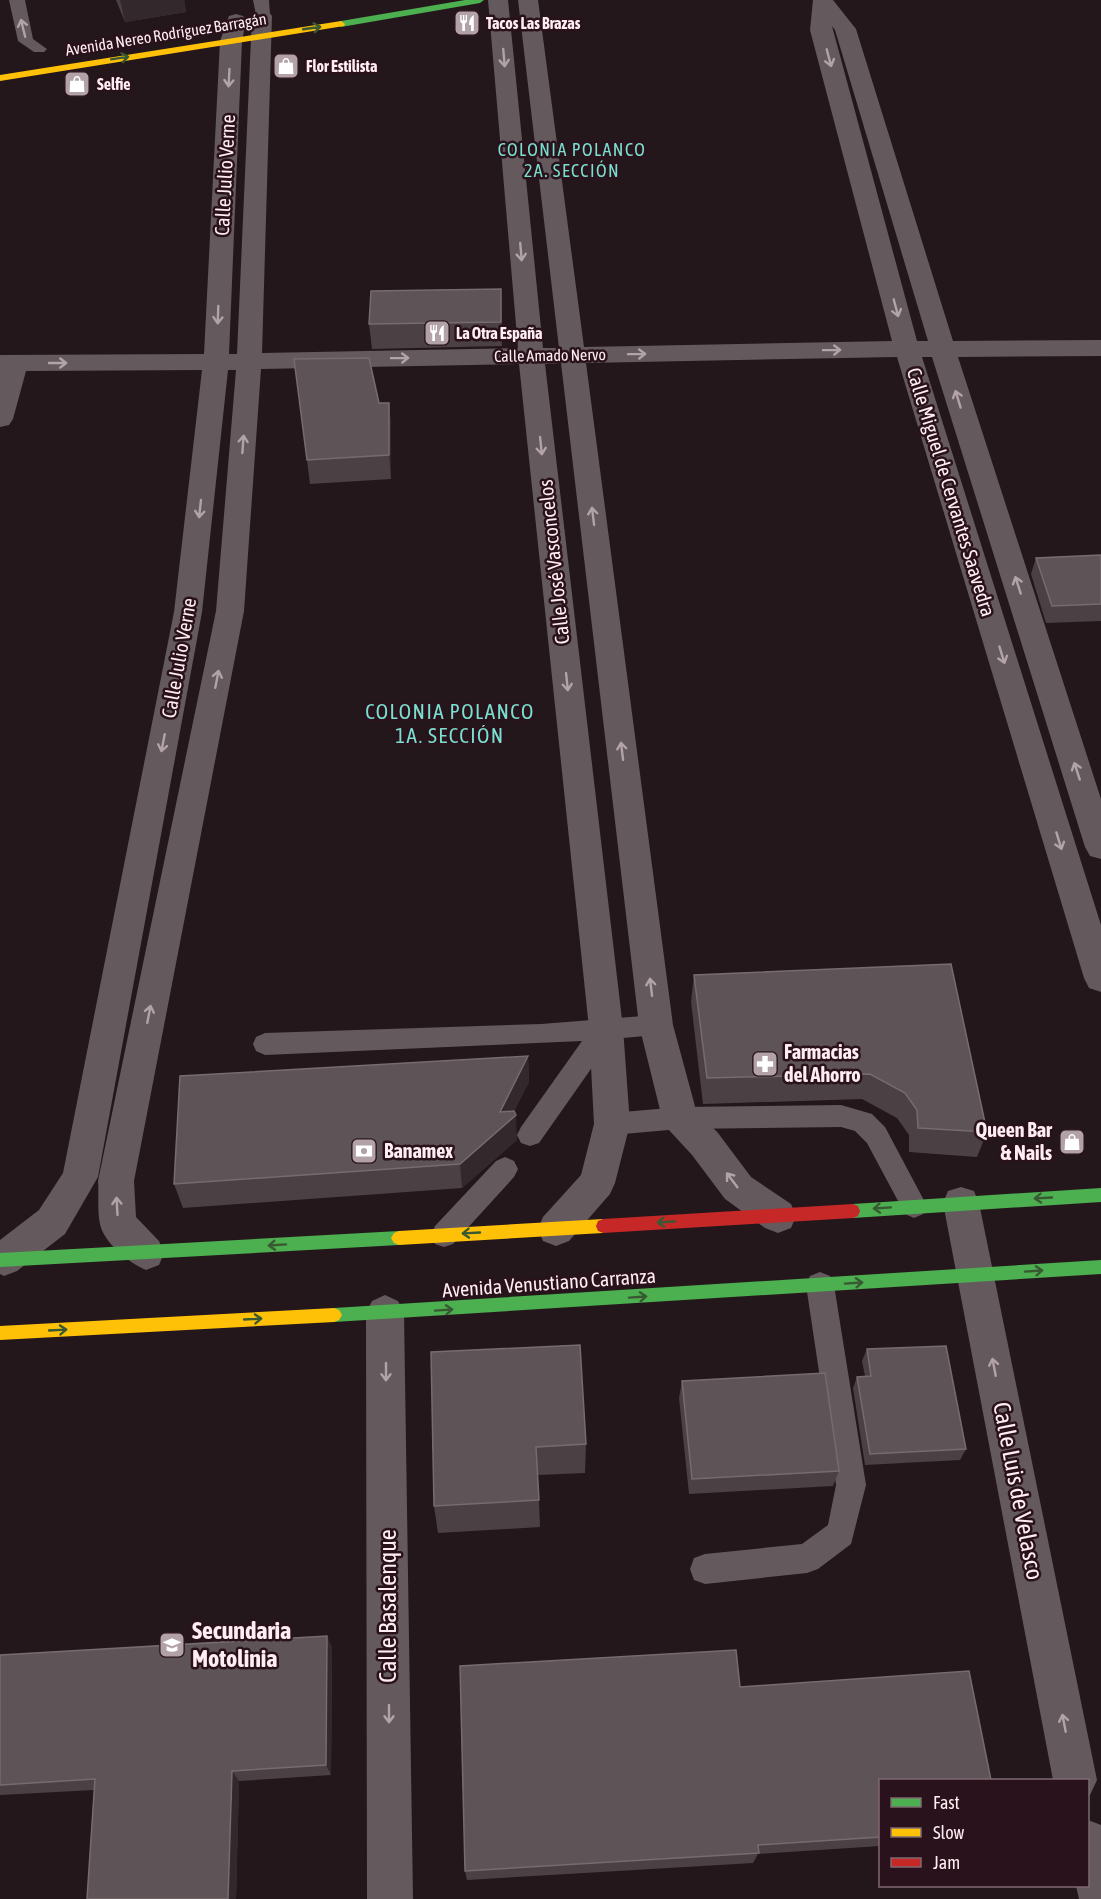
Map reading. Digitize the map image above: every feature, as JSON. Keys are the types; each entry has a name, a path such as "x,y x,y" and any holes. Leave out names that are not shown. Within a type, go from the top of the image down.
{"main road":[{"name":"Avenida Nereo Rodríguez Barragán","path":"0,78 250,21 388,17 480,0"},
{"name":"Avenida Nereo Rodríguez Barragán","path":"20,53 44,49"},
{"path":"2,1259 146,1253 1101,1195"},
{"name":"Avenida Venustiano Carranza","path":"0,1333 300,1316 385,1314 1101,1267"}],"street":[{"name":"Calle José Vasconcelos","path":"498,0 531,356 606,1028 612,1124 597,1183 556,1229"},
{"path":"528,0 656,1025 681,1118 705,1144 738,1188 778,1215"},
{"name":"Calle Miguel de Cervantes Saavedra","path":"823,1 844,29 991,507 1101,847"},
{"name":"Calle Miguel de Cervantes Saavedra","path":"823,1 821,30 907,349 1101,978"},
{"name":"Calle Julio Verne","path":"146,1253 118,1224 116,1181 230,611 249,362 254,248 257,159 250,21"},
{"name":"Calle Julio Verne","path":"2,1259 52,1222 80,1177 188,612 216,362 226,161 250,21"},
{"path":"510,130 544,130"},
{"path":"851,141 878,140"},
{"path":"226,161 257,159"},
{"path":"861,176 889,176"},
{"path":"872,219 902,218"},
{"path":"519,222 556,222"},
{"path":"222,249 254,248"},
{"path":"886,270 918,269"},
{"path":"220,283 252,282"},
{"path":"527,315 568,313"},
{"name":"Calle Amado Nervo","path":"8,363 249,362 907,349 1101,348"},
{"path":"0,419 8,363"},
{"path":"954,507 991,507"},
{"path":"972,558 1009,558"},
{"path":"553,561 598,559"},
{"path":"991,620 1028,617"},
{"path":"183,642 224,643"},
{"path":"580,798 628,799"},
{"path":"144,844 183,846"},
{"name":"Calle Luis de Velasco","path":"961,1203 1075,1779"},
{"name":"Calle Basalenque","path":"385,1314 390,1899"},
{"path":"1089,1846 1101,1898"}],"lane":[{"path":"17,0 26,41 44,49"},
{"path":"265,1044 541,1034 656,1025"},
{"path":"530,1135 606,1028"},
{"path":"612,1124 681,1118 841,1116 863,1122 876,1135 914,1206"},
{"path":"444,1234 505,1169"},
{"path":"705,1569 807,1558 841,1534 851,1485 820,1285"}],"building":[{"path":"501,289 501,322 369,324 371,291"},
{"path":"369,358 379,403 389,403 389,455 307,460 294,359"},
{"path":"1101,555 1101,604 1052,606 1036,558"},
{"path":"951,964 987,1132 918,1128 917,1110 905,1093 870,1074 707,1078 694,975"},
{"name":"Banamex","path":"528,1056 500,1112 514,1111 516,1115 460,1164 174,1184 180,1076"},
{"path":"580,1345 586,1444 536,1447 539,1500 434,1506 431,1352"},
{"path":"946,1346 966,1449 870,1454 857,1377 871,1376 867,1349"},
{"path":"825,1373 839,1471 692,1479 682,1381"},
{"path":"327,1636 326,1765 232,1771 228,1899 87,1899 95,1779 0,1785 0,1655"},
{"path":"736,1650 740,1687 969,1671 991,1779 879,1779 879,1837 758,1845 759,1853 465,1871 460,1666"}],"traffic: fast":[{"path":"341,24 480,0"},
{"path":"853,1211 1101,1195"},
{"path":"0,1260 399,1238"},
{"path":"334,1315 1101,1267"}],"traffic: slow":[{"path":"0,78 341,24"},
{"path":"399,1238 603,1226"},
{"path":"0,1333 334,1315"}],"traffic: jam":[{"path":"603,1226 853,1211"}],"place":[{"name":"Tacos Las Brazas","path":"467,23"},
{"name":"Flor Estilista","path":"286,66"},
{"name":"Selfie","path":"77,84"},
{"name":"La Otra España","path":"437,333"},
{"name":"Farmacias del Ahorro","path":"765,1064"},
{"name":"Queen Bar & Nails","path":"1072,1142"},
{"name":"Banamex","path":"364,1151"},
{"name":"Secundaria Motolinia","path":"172,1645"}],"district":[{"name":"COLONIA POLANCO 2A. SECCIÓN","path":"572,160"},
{"name":"COLONIA POLANCO 1A. SECCIÓN","path":"450,724"}]}
